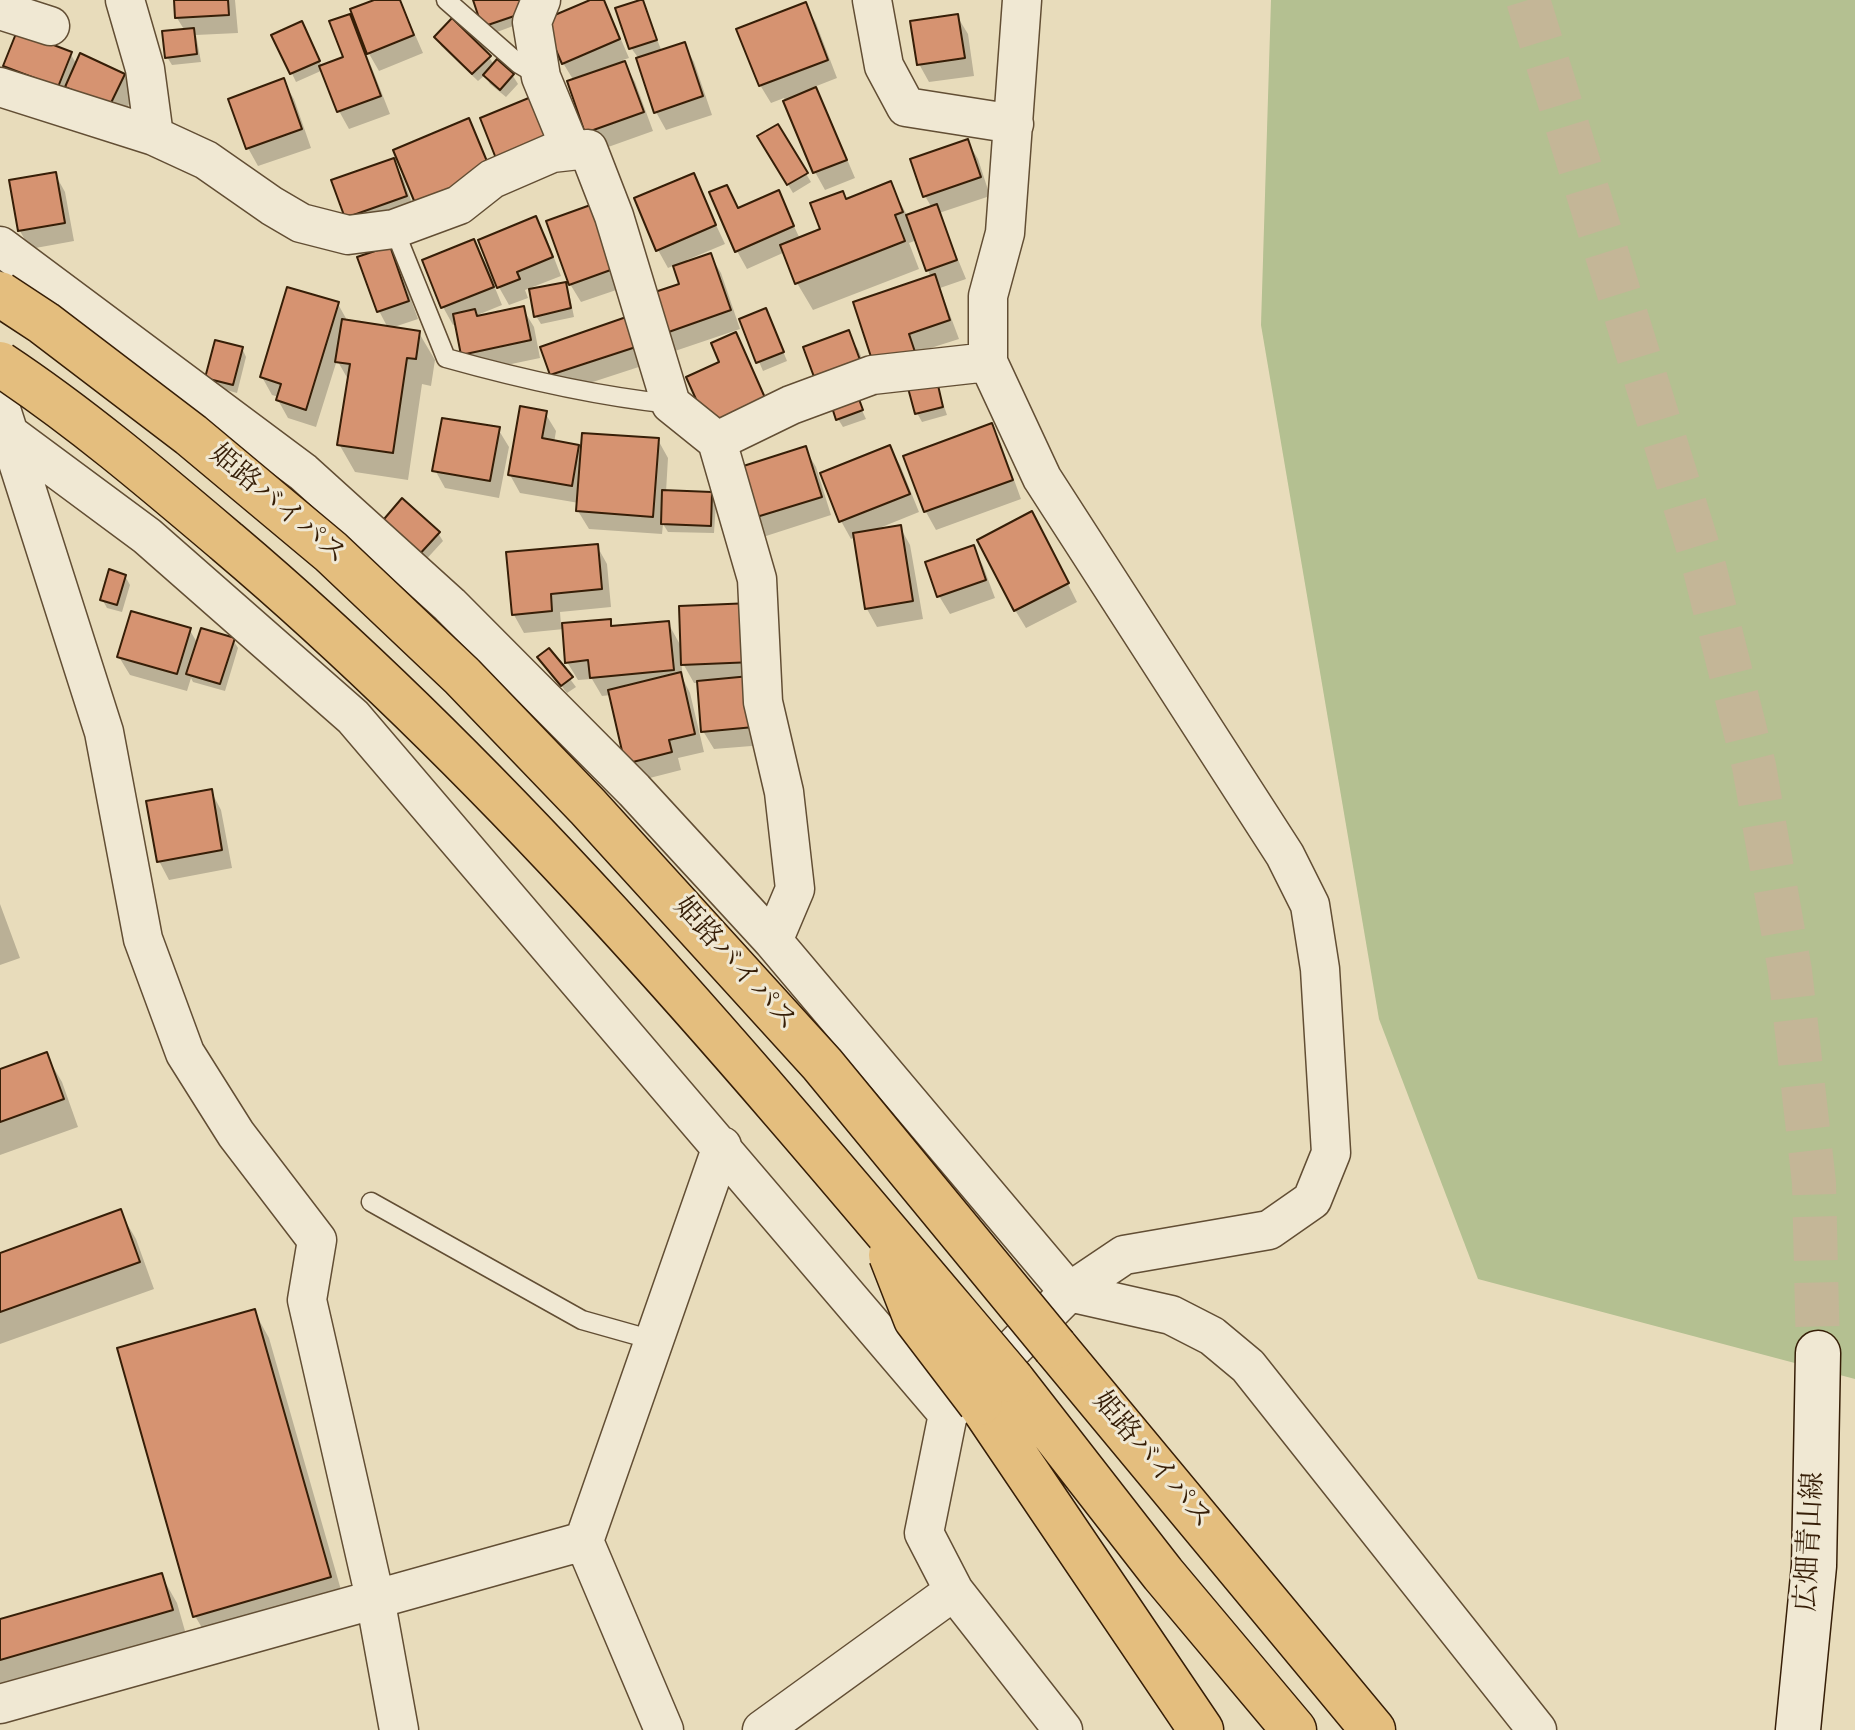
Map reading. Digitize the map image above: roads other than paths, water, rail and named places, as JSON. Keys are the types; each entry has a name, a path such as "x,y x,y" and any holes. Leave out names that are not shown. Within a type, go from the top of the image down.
{"highway":[{"name":"姫路バイパス","path":"0,294 44,323 191,435 331,552 462,676 588,807 822,1064 1373,1730"},
{"name":"姫路バイパス","path":"0,364 153,479 291,596 421,717 559,859 780,1106 878,1221 980,1399 1163,1574 1294,1730"},
{"path":"980,1399 1201,1730"}],"main road":[{"name":"広畑青山線","path":"1798,1730 1814,1566 1818,1353"}],"street":[{"path":"125,0 145,69 154,136"},
{"path":"541,0 532,22 541,77 571,150"},
{"path":"872,0 884,66 906,107 1014,124"},
{"path":"1022,0 1005,233 988,296 988,362 1042,478 1285,855 1310,905 1320,969 1331,1153 1312,1200 1269,1230 1124,1255 1069,1292 980,1399 924,1533 954,1591 1063,1730"},
{"path":"0,10 50,26"},
{"path":"0,87 154,136 206,160 301,223 348,235 394,229 459,205 492,179 552,153 588,149 614,216 671,404 717,441 757,579 763,702 784,792 795,889 773,941"},
{"path":"0,246 314,482 472,626 634,790 773,941 1069,1292 1171,1315 1212,1336 1248,1366 1537,1730"},
{"path":"717,441 791,405 872,375 988,362"},
{"path":"3,422 147,536 353,717 722,1146 980,1399"},
{"path":"3,422 104,732 143,939 185,1053 236,1134 317,1240 307,1300 375,1598 399,1730"},
{"path":"664,1730 584,1541 722,1146"},
{"path":"0,1704 584,1541"},
{"path":"762,1730 954,1591"}],"lane":[{"path":"446,0 519,64 541,77"},
{"path":"394,229 446,358 531,382 671,404"},
{"path":"371,1202 582,1320 653,1340"}],"tunnel":[{"path":"1528,0 1705,570 1754,766 1790,971 1814,1183 1818,1353"}]}
